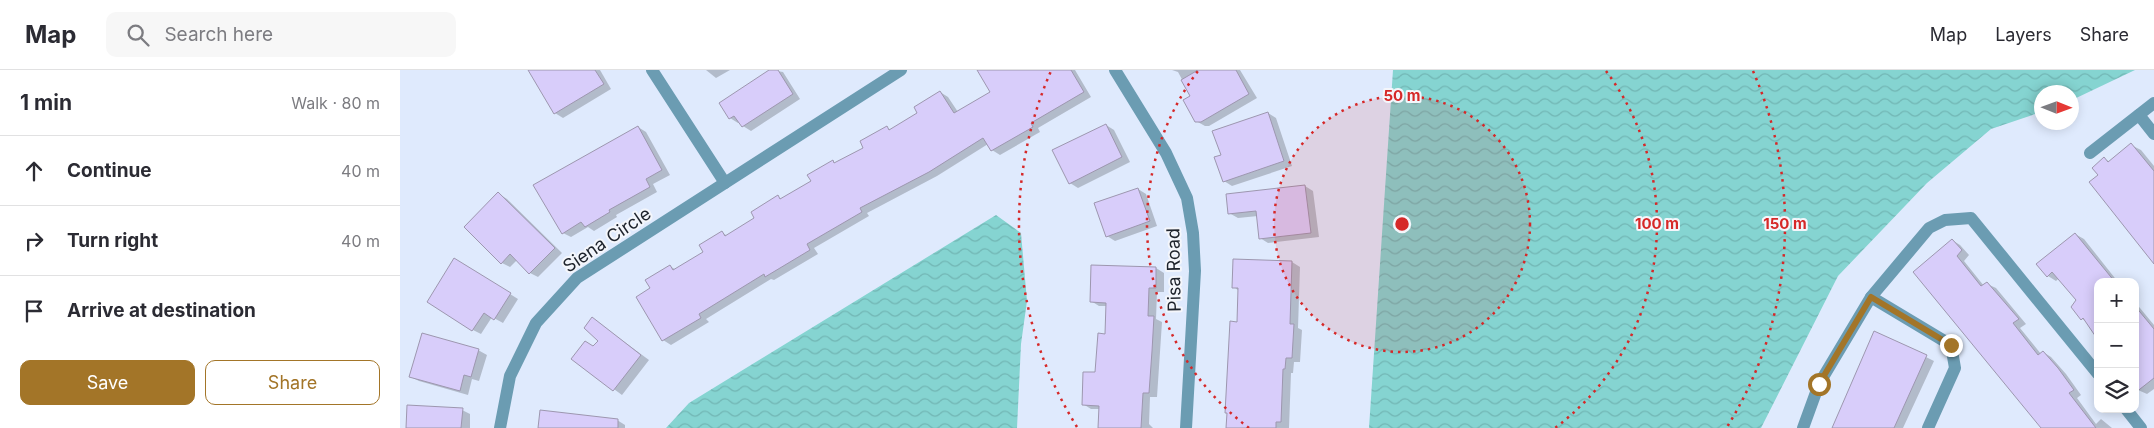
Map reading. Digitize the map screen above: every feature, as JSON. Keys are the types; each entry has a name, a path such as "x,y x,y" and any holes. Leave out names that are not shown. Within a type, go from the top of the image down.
{"street":[{"path":"652,70 724,183"},
{"name":"Siena Circle","path":"500,428 510,376 536,323 577,278 901,70"},
{"name":"Pisa Road","path":"1115,70 1166,153 1187,198 1193,233 1195,271 1186,428"},
{"path":"2090,153 2154,103"},
{"path":"2139,115 2154,134"},
{"path":"1804,428 1819,384 1871,297 1929,228 1945,220 1971,218 2094,369"},
{"path":"1871,297 1951,345 1955,368 1928,428"},
{"path":"2129,413 2141,428"}],"water":[{"path":"1393,70 2135,70 2079,97 2079,85 2034,85 2034,114 1991,129 1927,183 1838,276 1761,428 1369,428"},
{"path":"996,215 1021,233 1027,301 1021,344 1017,428 666,428 689,403"}],"building":[{"path":"528,70 595,70 604,84 554,114"},
{"path":"769,70 778,70 793,94 742,127 734,116 729,119 719,103"},
{"path":"977,70 1071,70 1084,92 1031,123 1033,127 991,151 983,138 929,172 860,208 862,212 807,244 810,250 765,277 764,274 699,314 701,318 662,341 636,297 650,288 645,280 670,265 673,270 703,252 699,245 722,231 725,236 754,218 751,212 778,195 780,199 811,181 807,175 833,160 834,163 863,148 860,141 887,126 889,130 917,113 914,107 940,91 954,113 990,92"},
{"path":"1198,70 1236,70 1249,94 1201,122 1195,122 1183,100 1190,96 1181,80"},
{"path":"1268,112 1284,161 1223,182 1214,157 1221,155 1212,131"},
{"path":"1106,124 1122,157 1069,184 1052,150"},
{"path":"638,126 662,170 646,179 650,187 609,210 610,212 585,227 581,222 562,234 533,185"},
{"path":"2131,143 2154,171 2154,264 2089,182 2098,175 2092,168 2104,157 2108,162"},
{"path":"1305,185 1311,233 1259,239 1256,211 1228,214 1226,194"},
{"path":"1138,188 1150,221 1106,237 1094,203"},
{"path":"498,192 555,248 529,274 510,254 501,264 464,227"},
{"path":"2075,233 2112,278 2094,278 2094,334 2083,318 2081,320 2071,307 2076,300 2052,272 2047,277 2036,264"},
{"path":"1952,239 1962,250 1957,256 1981,286 1987,282 2019,319 2013,323 2038,355 2043,351 2058,368 2074,390 2069,393 2096,428 2041,428 1913,272"},
{"path":"454,258 511,293 494,320 484,313 472,331 427,302"},
{"path":"1233,259 1292,261 1290,324 1294,324 1292,358 1286,358 1285,369 1283,369 1281,422 1276,422 1276,428 1226,428 1227,413 1225,413 1230,321 1237,322 1238,288 1232,288"},
{"path":"1091,265 1156,267 1156,288 1149,288 1148,316 1154,316 1149,393 1143,393 1141,428 1098,428 1099,406 1082,405 1083,372 1095,372 1098,333 1105,334 1106,303 1090,302"},
{"path":"2139,311 2154,329 2154,378 2139,390"},
{"path":"592,317 641,355 613,391 571,359 585,341 593,346 598,341 584,328"},
{"path":"1874,331 1927,355 1894,428 1832,428"},
{"path":"422,333 479,349 471,377 464,375 460,391 409,377"},
{"path":"407,405 463,408 461,428 406,428"},
{"path":"540,410 618,419 618,428 538,428"}],"route":[{"path":"1819,384 1871,297 1951,345"}]}
